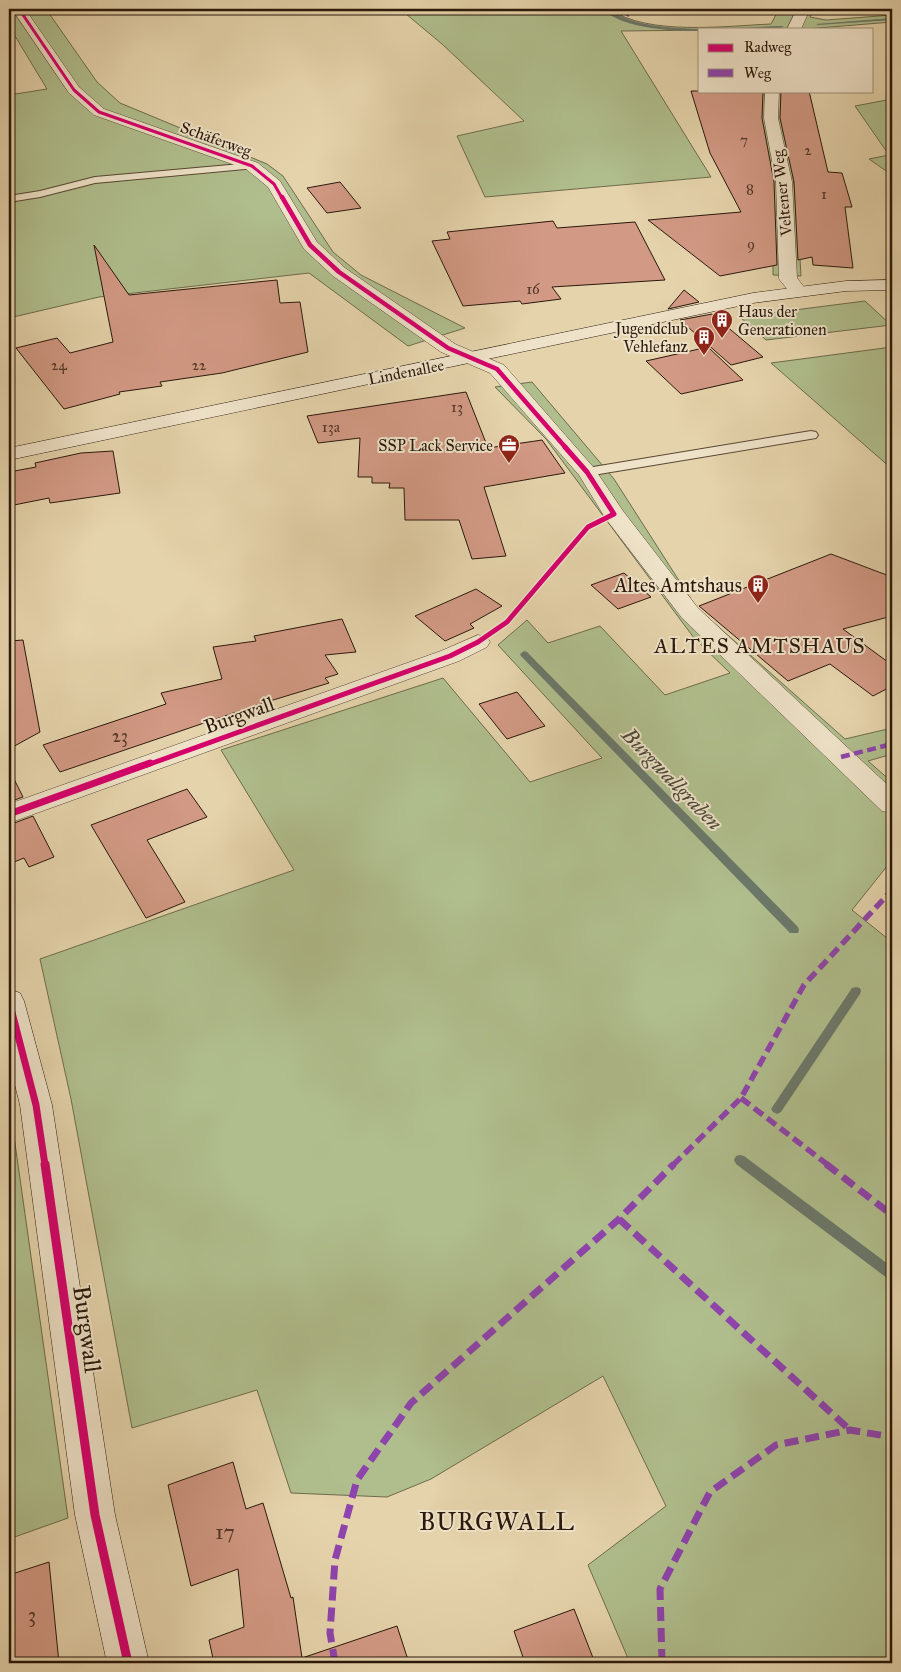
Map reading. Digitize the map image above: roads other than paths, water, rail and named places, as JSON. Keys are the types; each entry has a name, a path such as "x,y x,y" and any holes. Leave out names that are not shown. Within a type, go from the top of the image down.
{"street":[{"name":"Schäferweg","path":"19,9 74,90 100,112 252,166 274,184 310,245 339,272 448,348 497,369 587,472 614,514 690,613 892,804"},
{"path":"794,28 803,9"},
{"name":"Veltener Weg","path":"772,92 772,118 784,182 788,279 798,291"},
{"name":"Lindenallee","path":"9,454 753,298 846,286 892,285"},
{"name":"Burgwall","path":"9,814 450,656 478,642"},
{"name":"Burgwall","path":"9,1001 36,1105 95,1515 128,1663"}],"lane":[{"path":"9,199 40,194 95,180 252,166"},
{"path":"587,472 811,435"}],"waterway":[{"path":"604,9 621,18 642,25 698,30"},
{"path":"818,24 892,19"},
{"path":"760,28 782,27"},
{"name":"Burgwallgraben","path":"524,654 794,930"},
{"name":"Burgwallgraben","path":"777,1109 856,991"},
{"name":"Burgwallgraben","path":"740,1160 892,1274"}],"place":[{"name":"Haus der Generationen","path":"722,339"},
{"name":"Jugendclub Vehlefanz","path":"704,356"},
{"name":"SSP Lack Service","path":"509,464"},
{"name":"Altes Amtshaus","path":"758,604"}],"district":[{"name":"ALTES AMTSHAUS","path":"760,646"},
{"name":"BURGWALL","path":"497,1521"}]}
